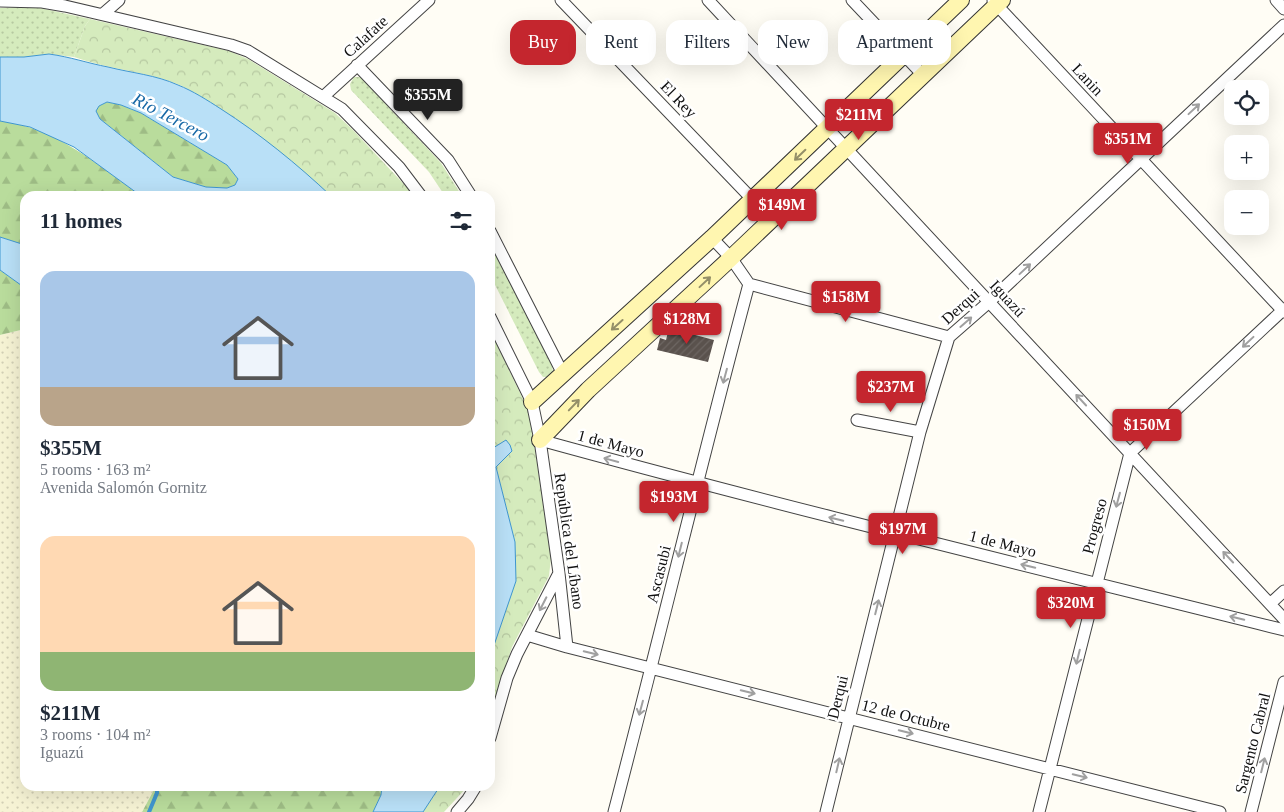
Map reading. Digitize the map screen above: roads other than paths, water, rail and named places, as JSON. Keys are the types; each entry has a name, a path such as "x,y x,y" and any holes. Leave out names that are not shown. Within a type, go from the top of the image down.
{"main road":[{"path":"940,20 961,0"},
{"path":"540,440 588,390 847,148 997,2"},
{"path":"532,402 753,200 893,65"}],"street":[{"path":"104,14 119,0"},
{"name":"Calafate","path":"322,97 428,0"},
{"name":"El Rey","path":"561,0 753,200"},
{"name":"Iguazú","path":"708,0 1284,619"},
{"path":"852,0 871,20"},
{"path":"1276,0 1284,9"},
{"path":"0,2 62,3 240,47 342,109 399,167 417,191"},
{"name":"Lanin","path":"997,2 1141,159 1284,310"},
{"name":"Derqui","path":"826,812 920,432 949,337 989,302 1284,25"},
{"path":"357,65 448,160 469,191"},
{"path":"914,65 923,75"},
{"path":"712,238 731,258 749,284 949,337"},
{"path":"495,242 563,374"},
{"name":"Ascasubi","path":"614,812 749,284"},
{"path":"1130,453 1284,310"},
{"name":"República del Líbano","path":"495,327 532,402 540,440 568,647"},
{"path":"856,420 920,432"},
{"name":"1 de Mayo","path":"540,440 895,534 1284,630"},
{"name":"Progreso","path":"1039,812 1130,453"},
{"path":"495,721 517,654 559,573"},
{"path":"1271,603 1284,590"},
{"name":"12 de Octubre","path":"527,635 1220,812"},
{"name":"Sargento Cabral","path":"1251,812 1284,682"},
{"path":"457,812 473,791"}],"water":[{"name":"Río Tercero","path":"57,55 153,76 184,87 210,102 264,139 325,191 134,191 74,147 30,127 0,121 0,57","holes":["107,102 141,113 227,165 238,179 235,185 227,188 206,187 173,177 100,119 96,111 99,106"]},
{"path":"0,237 20,243 20,284 0,270"},
{"path":"506,440 512,451 496,467 515,542 516,581 495,642 495,447"},
{"path":"381,791 437,791 423,812 373,812"}],"waterway":[{"path":"149,812 157,791"}]}
